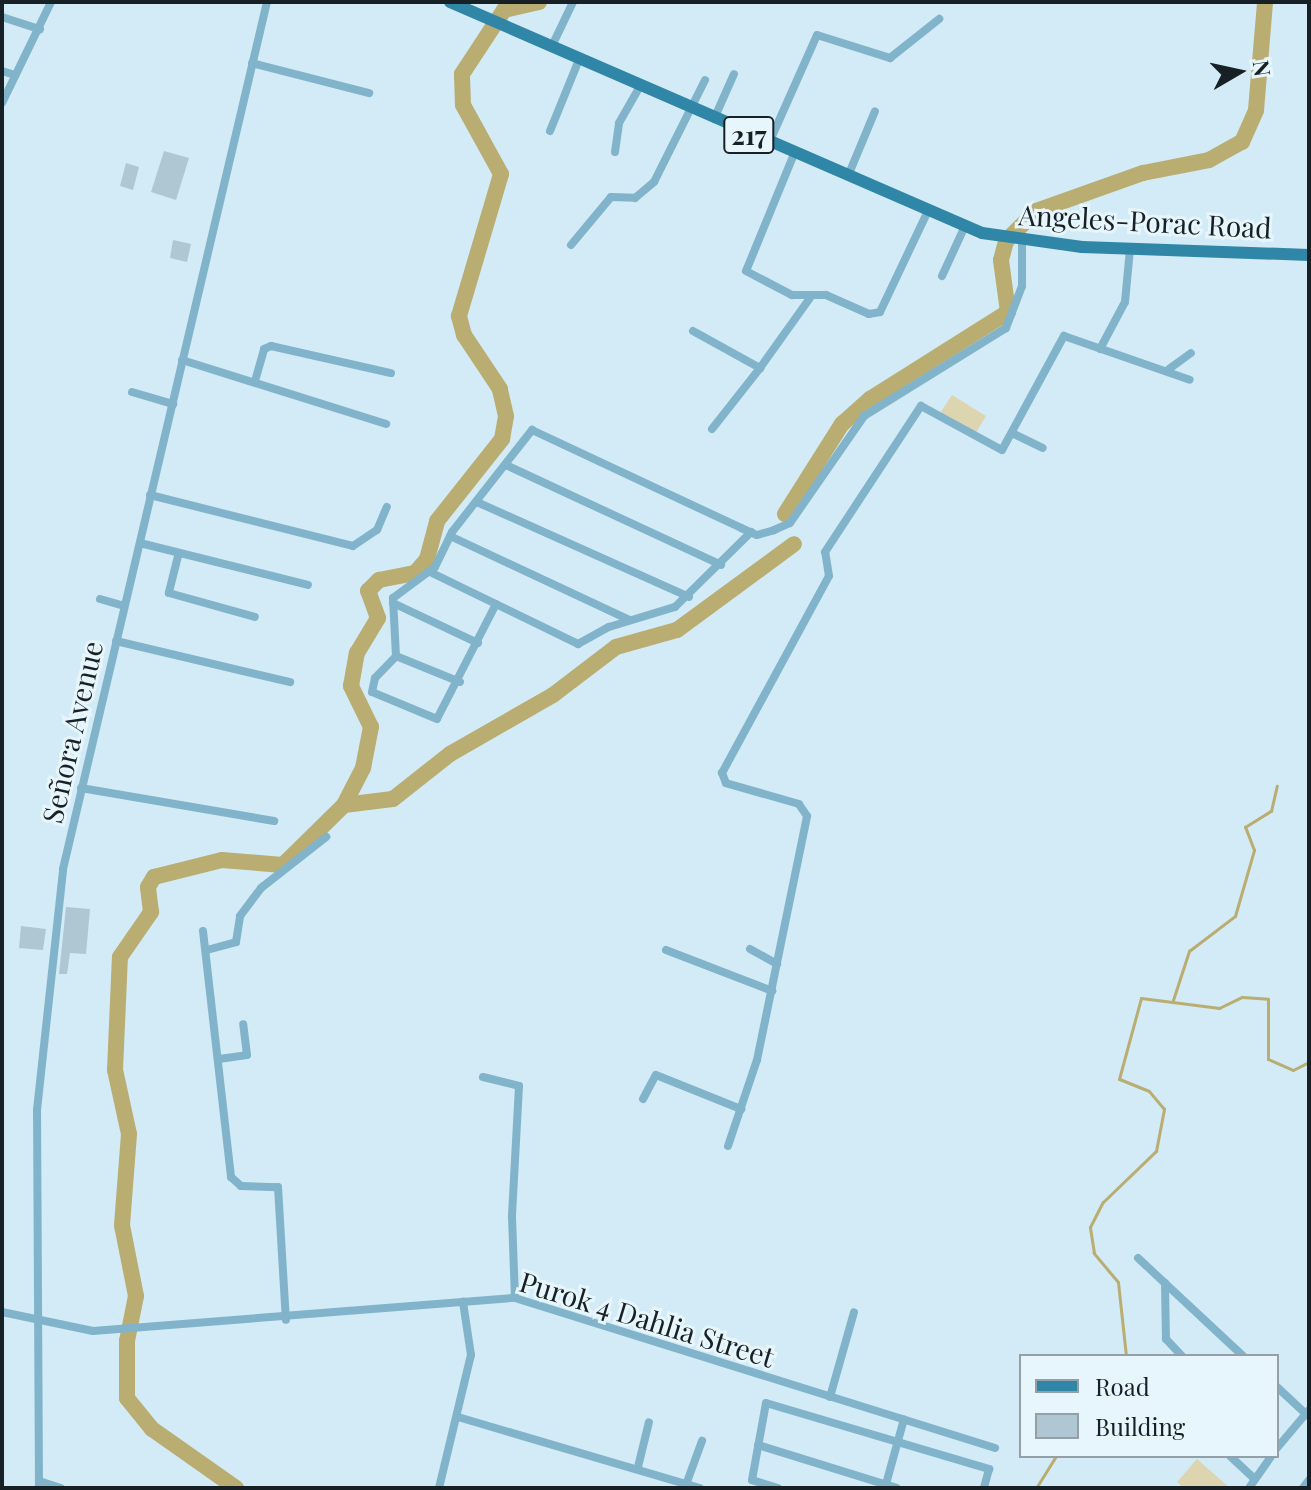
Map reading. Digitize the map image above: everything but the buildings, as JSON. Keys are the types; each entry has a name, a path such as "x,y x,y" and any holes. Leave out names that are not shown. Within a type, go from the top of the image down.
{"main road":[{"name":"Angeles-Porac Road","path":"450,2 578,62 928,211 992,235 1130,249 1309,255"}],"street":[{"path":"2,103 51,2"},
{"name":"Señora Avenue","path":"39,1484 37,1110 63,869 267,2"},
{"path":"551,48 573,2"},
{"path":"2,17 40,29"},
{"path":"769,144 817,35 890,58 939,19"},
{"path":"550,131 578,62"},
{"path":"252,63 369,93"},
{"path":"2,71 15,75"},
{"path":"713,120 734,74"},
{"path":"571,245 611,197 635,198 654,182 705,80"},
{"path":"615,152 617,129 639,88"},
{"path":"848,177 875,111"},
{"path":"794,154 746,271 810,298 826,295 869,314 880,312 928,211"},
{"path":"942,276 965,226"},
{"path":"430,572 578,644 689,597 751,532 790,523 864,416 1006,328 1022,286 1019,240"},
{"path":"1100,349 1125,302 1130,249"},
{"path":"712,429 810,298"},
{"path":"693,331 760,368"},
{"path":"728,1146 741,1109 772,991 807,816 799,804 726,783 722,773 731,751 829,576 825,552 921,406 995,449 1002,450 1061,337 1169,369 1190,380"},
{"path":"255,381 264,349 271,346 391,373"},
{"path":"1169,369 1191,353"},
{"path":"182,360 386,424"},
{"path":"132,392 173,404"},
{"path":"496,604 460,682 437,719 380,700 371,687 396,656 393,603 402,588 430,572 450,536 508,466 524,437 539,430 751,532"},
{"path":"1012,433 1043,448"},
{"path":"508,466 721,565"},
{"path":"150,495 353,546 377,530 387,507"},
{"path":"479,503 689,597"},
{"path":"450,536 629,620"},
{"path":"140,543 178,556 308,585"},
{"path":"178,556 169,593 255,617"},
{"path":"100,599 124,606"},
{"path":"393,603 478,643"},
{"path":"116,641 290,682"},
{"path":"396,656 460,682"},
{"path":"81,788 274,821"},
{"path":"207,950 236,942 240,916 261,888 326,837"},
{"path":"203,931 231,1177 241,1186 278,1187 286,1320"},
{"path":"750,949 777,964"},
{"path":"666,950 772,991"},
{"path":"219,1059 247,1055 243,1024"},
{"path":"643,1099 656,1075 741,1109"},
{"path":"483,1077 519,1086 512,1217 515,1298"},
{"path":"1138,1258 1241,1354"},
{"path":"1165,1283 1166,1339 1179,1354"},
{"name":"Purok 4 Dahlia Street","path":"2,1312 38,1323 108,1330 286,1320 515,1298 995,1448"},
{"path":"439,1488 471,1355 463,1302"},
{"path":"830,1397 854,1312"},
{"path":"1279,1389 1308,1413 1279,1444"},
{"path":"778,1488 752,1480 766,1403 989,1469 984,1488"},
{"path":"458,1417 638,1467 700,1488"},
{"path":"886,1484 904,1419"},
{"path":"638,1467 649,1422"},
{"path":"687,1482 702,1441"},
{"path":"758,1445 897,1488"},
{"path":"1232,1458 1253,1484 1270,1458"},
{"path":"1303,1488 1309,1480"},
{"path":"39,1484 61,1488"}],"shaded area":[{"path":"952,395 986,416 975,434 940,413"},
{"path":"1197,1459 1230,1488 1184,1488 1177,1482"}],"waterway":[{"path":"236,1488 152,1429 127,1398 127,1341 136,1296 122,1225 129,1134 115,1070 120,957 151,912 148,887 154,877 222,860 283,865 344,805 363,768 371,727 351,686 357,653 378,618 368,591 379,580 415,573 427,559 437,521 502,439 506,416 500,389 464,335 459,316 501,174 463,105 462,74 504,10 539,2"},
{"path":"785,514 842,424 870,399 1008,312 1001,260 1006,241 1036,211 1143,173 1209,160 1242,142 1256,110 1265,2"},
{"path":"344,805 393,799 450,754 553,695 616,647 677,630 794,544"},
{"path":"1173,1000 1189,951 1235,916 1254,850 1245,827 1271,811 1277,786"},
{"path":"1126,1354 1118,1282 1094,1253 1090,1227 1103,1202 1156,1151 1164,1109 1149,1091 1119,1079 1141,998 1219,1008 1242,997 1268,999 1268,1059 1293,1070 1309,1062"},
{"path":"1036,1488 1055,1458"}]}
